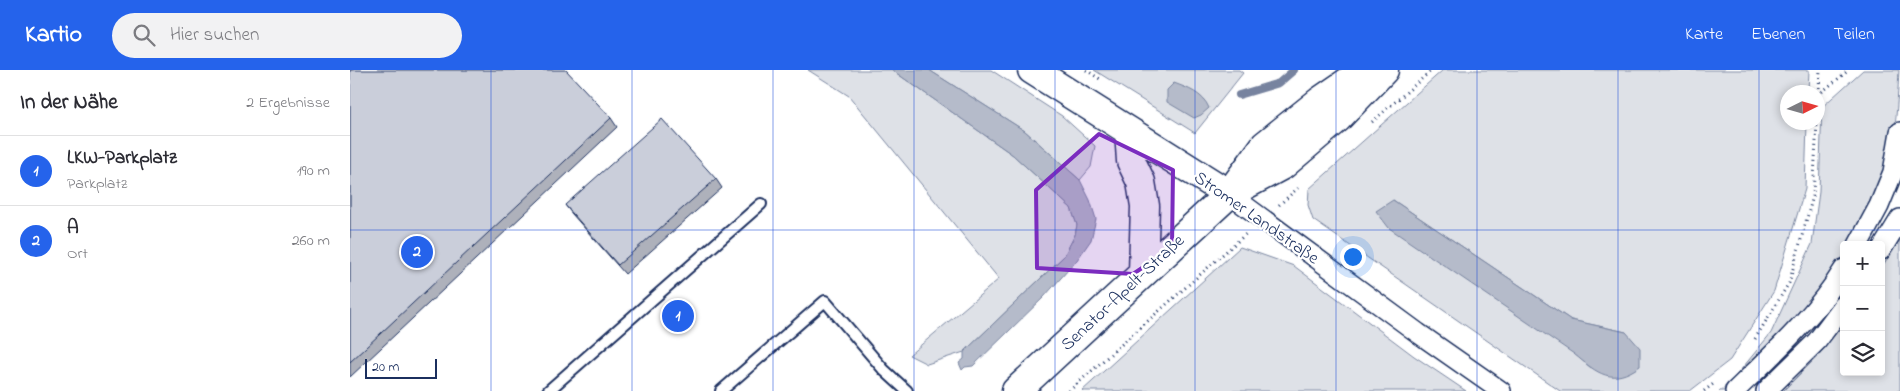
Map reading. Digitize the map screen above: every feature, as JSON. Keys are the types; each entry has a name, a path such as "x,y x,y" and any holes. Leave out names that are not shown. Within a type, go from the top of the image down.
{"street":[{"name":"Stromer Landstraße","path":"1032,70 1228,194 1418,333 1501,391"},
{"name":"Senator-Apelt-Straße","path":"1016,391 1228,194 1265,146 1320,101 1364,70"},
{"name":"Senator-Apelt-Straße","path":"1228,194 1283,165 1336,119 1384,70"},
{"path":"1129,131 1131,161 1141,182 1145,206 1143,273"},
{"path":"1860,241 1879,206 1893,172 1900,132"},
{"path":"1885,243 1900,219"},
{"path":"1729,384 1800,326 1840,275"},
{"path":"1766,391 1817,341 1840,310"}],"lane":[{"path":"548,391 761,204"},
{"path":"721,391 824,301 884,370 907,391"}],"path":[{"path":"1819,85 1820,70"},
{"path":"1825,89 1849,70"},
{"path":"1755,340 1789,283 1813,196 1817,130"},
{"path":"1704,391 1729,384"}],"highlighted area":[{"path":"1099,134 1173,170 1172,248 1133,274 1037,268 1036,190"}],"shaded area":[{"path":"808,70 892,70 1013,155 1071,208 1077,225 1075,235 1064,256 964,352 927,364 909,355 999,279 849,96"},
{"path":"929,70 991,70 1062,116 1095,146 1091,167 1080,180 1025,131"},
{"path":"1094,70 1239,70 1243,73 1195,133"},
{"path":"1443,70 1809,70 1808,85 1780,85 1780,130 1807,130 1805,189 1774,291 1730,360 1690,391 1560,391 1313,220 1308,205 1309,189","holes":["1393,200 1571,320 1626,332 1591,368"]},
{"path":"1863,70 1899,70 1892,147 1880,191 1852,241 1840,241 1840,261 1833,272 1787,331 1726,391 1719,391 1730,383 1771,333 1812,244 1819,192 1821,130 1825,130 1825,104"},
{"path":"1900,240 1900,391 1783,391 1817,357 1840,328 1840,376 1885,376 1885,262"},
{"path":"1240,247 1294,266 1414,356 1466,391 1082,391"}],"water":[{"path":"892,70 929,70 1025,131 1080,180 1090,200 1096,219 1091,240 1077,260 1044,297 973,366 965,367 962,370 959,363 964,359 964,352 1064,256 1075,235 1077,225 1071,208 1013,155"},
{"path":"1174,83 1199,95 1209,108 1194,118 1167,102 1167,90"},
{"path":"1393,200 1571,320 1626,332 1640,348 1640,366 1630,372 1613,376 1598,372 1590,367 1574,354 1389,228 1376,211"}],"building":[{"path":"350,70 566,70 611,118 350,362"},
{"path":"662,119 716,179 618,265 565,205"}],"waterway":[{"path":"1239,95 1279,83 1294,70"}],"place":[{"name":"A","path":"417,252"},
{"name":"LKW-Parkplatz","path":"678,316"}]}
